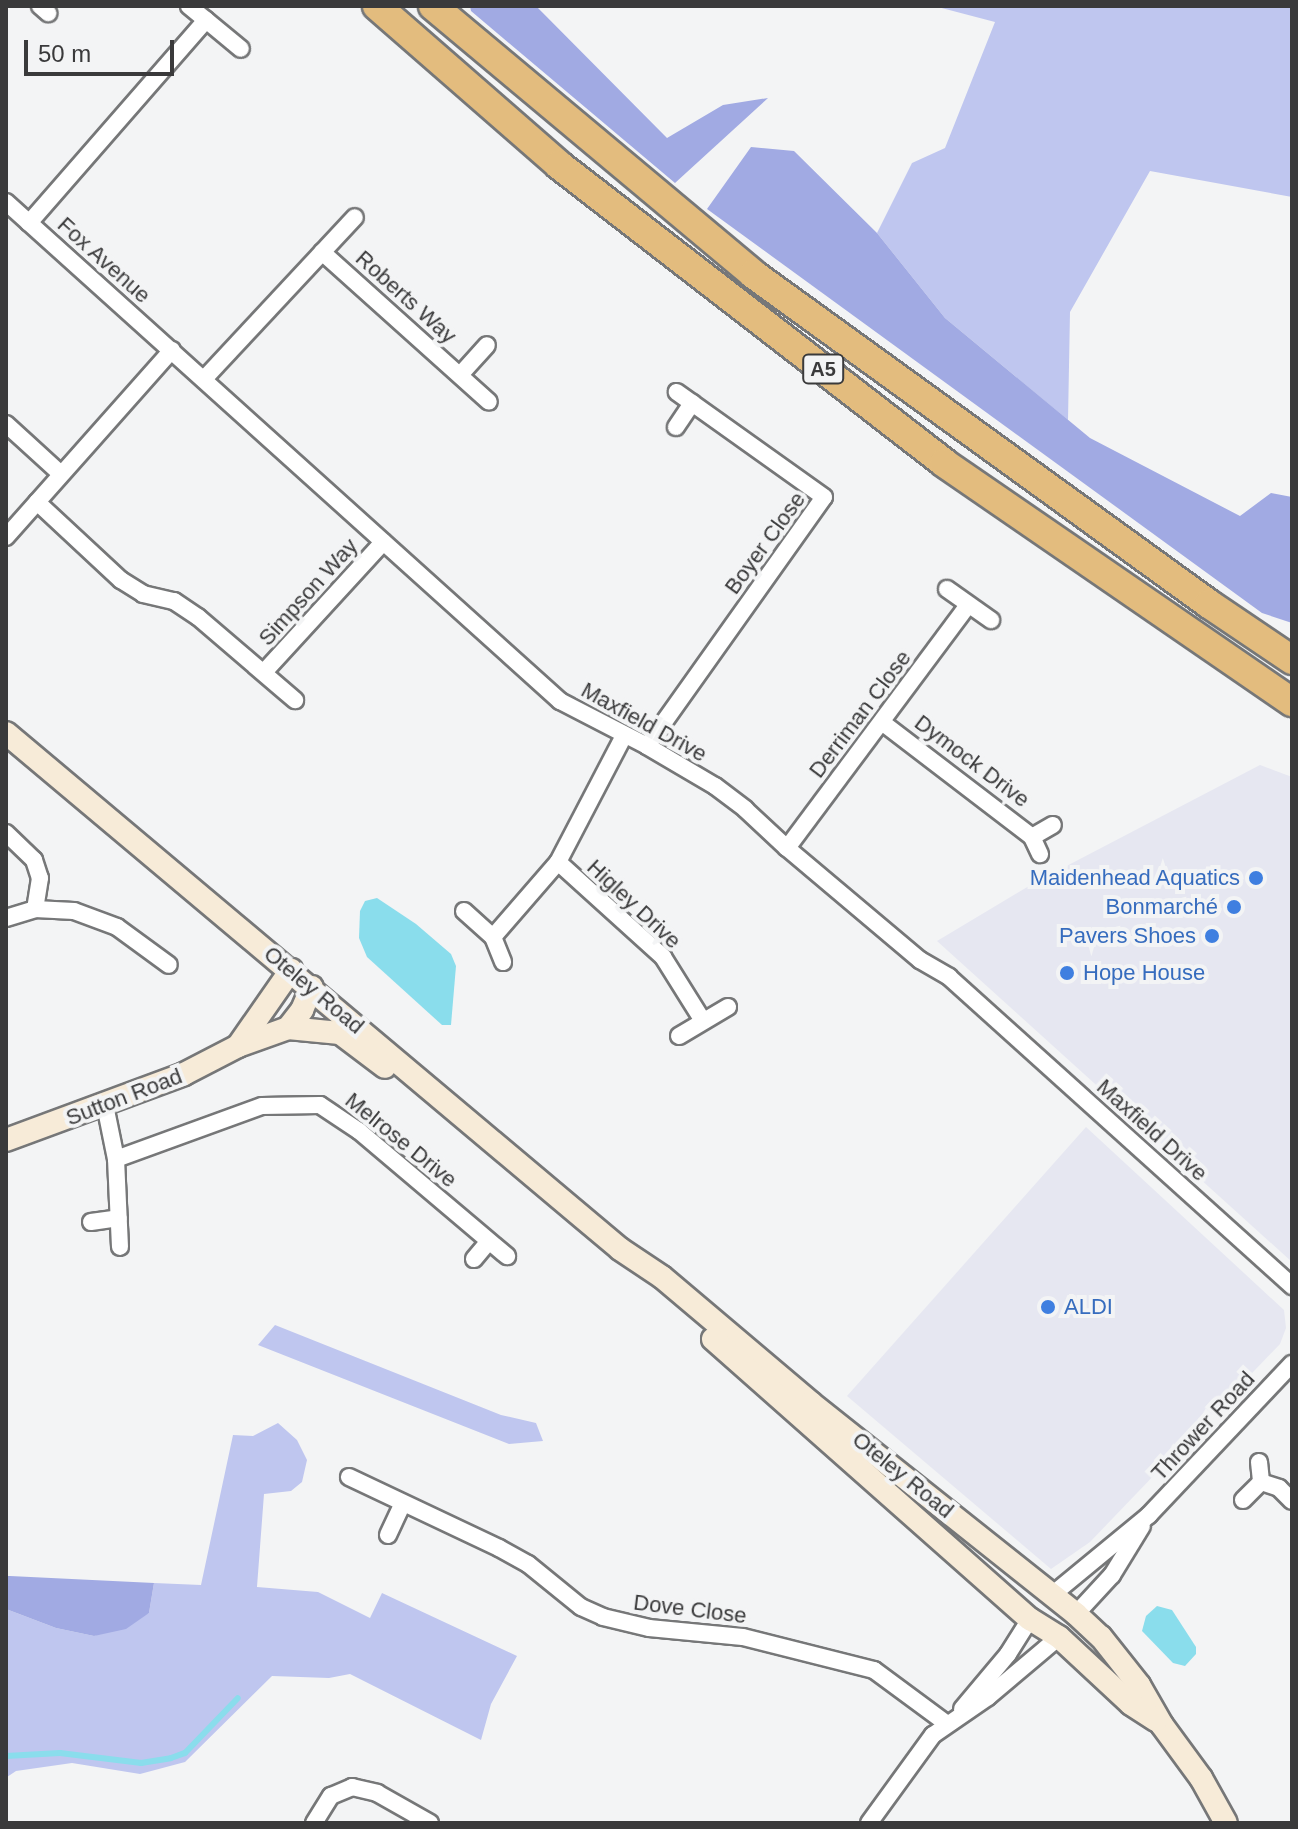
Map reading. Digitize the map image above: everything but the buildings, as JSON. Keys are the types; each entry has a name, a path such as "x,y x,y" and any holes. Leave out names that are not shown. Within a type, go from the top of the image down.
{"highway":[{"name":"A5","path":"377,6 559,165 944,463 1292,702"},
{"name":"A5","path":"433,6 753,274 1209,604 1292,660"}],"main road":[{"name":"Oteley Road","path":"6,733 312,987 620,1249 662,1277 811,1403 897,1468 1076,1614 1101,1637 1139,1685 1162,1725 1201,1778 1226,1823"},
{"name":"Sutton Road","path":"238,1046 291,970"},
{"path":"288,1028 302,1010 312,987"},
{"name":"Sutton Road","path":"6,1140 105,1105 198,1068 238,1046 288,1028"},
{"path":"288,1028 340,1033 422,1096 470,1122"},
{"name":"Oteley Road","path":"620,1249 654,1287 1030,1619 1059,1637 1131,1704 1162,1725"},
{"path":"1030,1619 1052,1595"},
{"path":"1059,1637 1076,1614"}],"street":[{"path":"189,6 241,49"},
{"path":"29,223 206,20"},
{"name":"Fox Avenue","path":"6,202 172,350"},
{"name":"Roberts Way","path":"204,379 355,217"},
{"name":"Roberts Way","path":"322,252 489,402"},
{"name":"Roberts Way","path":"460,375 487,345"},
{"path":"6,537 172,350"},
{"name":"Maxfield Drive","path":"172,350 560,701 715,786 920,960 949,977 1292,1286"},
{"name":"Boyer Close","path":"647,746 824,497 677,392"},
{"path":"676,427 692,403"},
{"path":"6,424 61,474"},
{"name":"Simpson Way","path":"37,502 121,580 143,594 174,601 186,609 265,671 295,700"},
{"name":"Simpson Way","path":"265,671 383,542"},
{"path":"947,589 991,620"},
{"name":"Derriman Close","path":"787,848 968,605"},
{"name":"Dymock Drive","path":"883,723 1032,837 1040,854"},
{"name":"Higley Drive","path":"493,937 558,862 624,736"},
{"name":"Dymock Drive","path":"1032,837 1053,825"},
{"path":"6,833 34,860 40,878 35,909"},
{"name":"Higley Drive","path":"558,862 663,957 703,1021"},
{"path":"6,918 35,909 74,911 117,927 169,965"},
{"path":"464,911 493,937 503,962"},
{"path":"679,1036 728,1007"},
{"path":"105,1105 116,1159 120,1247"},
{"name":"Melrose Drive","path":"116,1159 262,1106 320,1105 359,1131 507,1256"},
{"path":"91,1222 119,1218"},
{"path":"474,1259 489,1241"},
{"name":"Thrower Road","path":"1052,1595 1146,1518 1292,1364"},
{"path":"1259,1462 1261,1482"},
{"name":"Dove Close","path":"349,1477 528,1564 581,1607 603,1617 665,1631 743,1637 874,1670 951,1720"},
{"path":"1243,1500 1261,1482"},
{"path":"1261,1482 1279,1488 1292,1501"},
{"path":"388,1535 403,1503"},
{"name":"Thrower Road","path":"1076,1614 1112,1575 1146,1518"},
{"path":"869,1823 927,1742 951,1720 1008,1654 1030,1619"},
{"path":"951,1720 988,1697 1059,1637"},
{"path":"314,1823 331,1796 352,1787 377,1793 430,1823"}],"shaded area":[{"path":"470,6 536,6 667,138 723,105 768,98 675,183 471,11"},
{"path":"934,6 1292,6 1292,197 1150,171 1070,312 1068,420 945,318 877,233 912,163 945,148 995,22"},
{"path":"751,147 794,151 877,233 945,318 1090,438 1240,516 1271,493 1292,497 1292,623 1262,613 707,209"},
{"path":"1260,765 1292,777 1292,1262 937,941 1034,883"},
{"path":"377,898 416,924 451,954 456,966 451,1025 442,1025 367,957 359,938 360,911 365,901"},
{"path":"1086,1127 1284,1310 1286,1328 1280,1344 1090,1542 1051,1569 847,1396"},
{"path":"275,1325 501,1415 536,1423 543,1441 509,1444 258,1345"},
{"path":"278,1423 297,1440 307,1460 302,1482 291,1491 264,1494 257,1587 318,1592 370,1618 382,1593 517,1656 491,1704 481,1740 350,1674 329,1678 272,1676 185,1762 140,1774 72,1763 16,1771 7,1777 6,1609 56,1628 94,1636 149,1613 154,1583 201,1585 233,1435 253,1436"},
{"path":"6,1576 154,1583 149,1613 126,1629 94,1636 56,1628 6,1609"},
{"path":"1157,1606 1172,1610 1196,1647 1196,1654 1185,1666 1173,1663 1142,1631 1146,1616"}],"waterway":[{"path":"6,1756 60,1753 141,1763 171,1758 185,1753 238,1698"}],"place":[{"name":"Maidenhead Aquatics","path":"1256,878"},
{"name":"Bonmarché","path":"1234,907"},
{"name":"Pavers Shoes","path":"1212,936"},
{"name":"Hope House","path":"1067,973"},
{"name":"ALDI","path":"1048,1307"}]}
